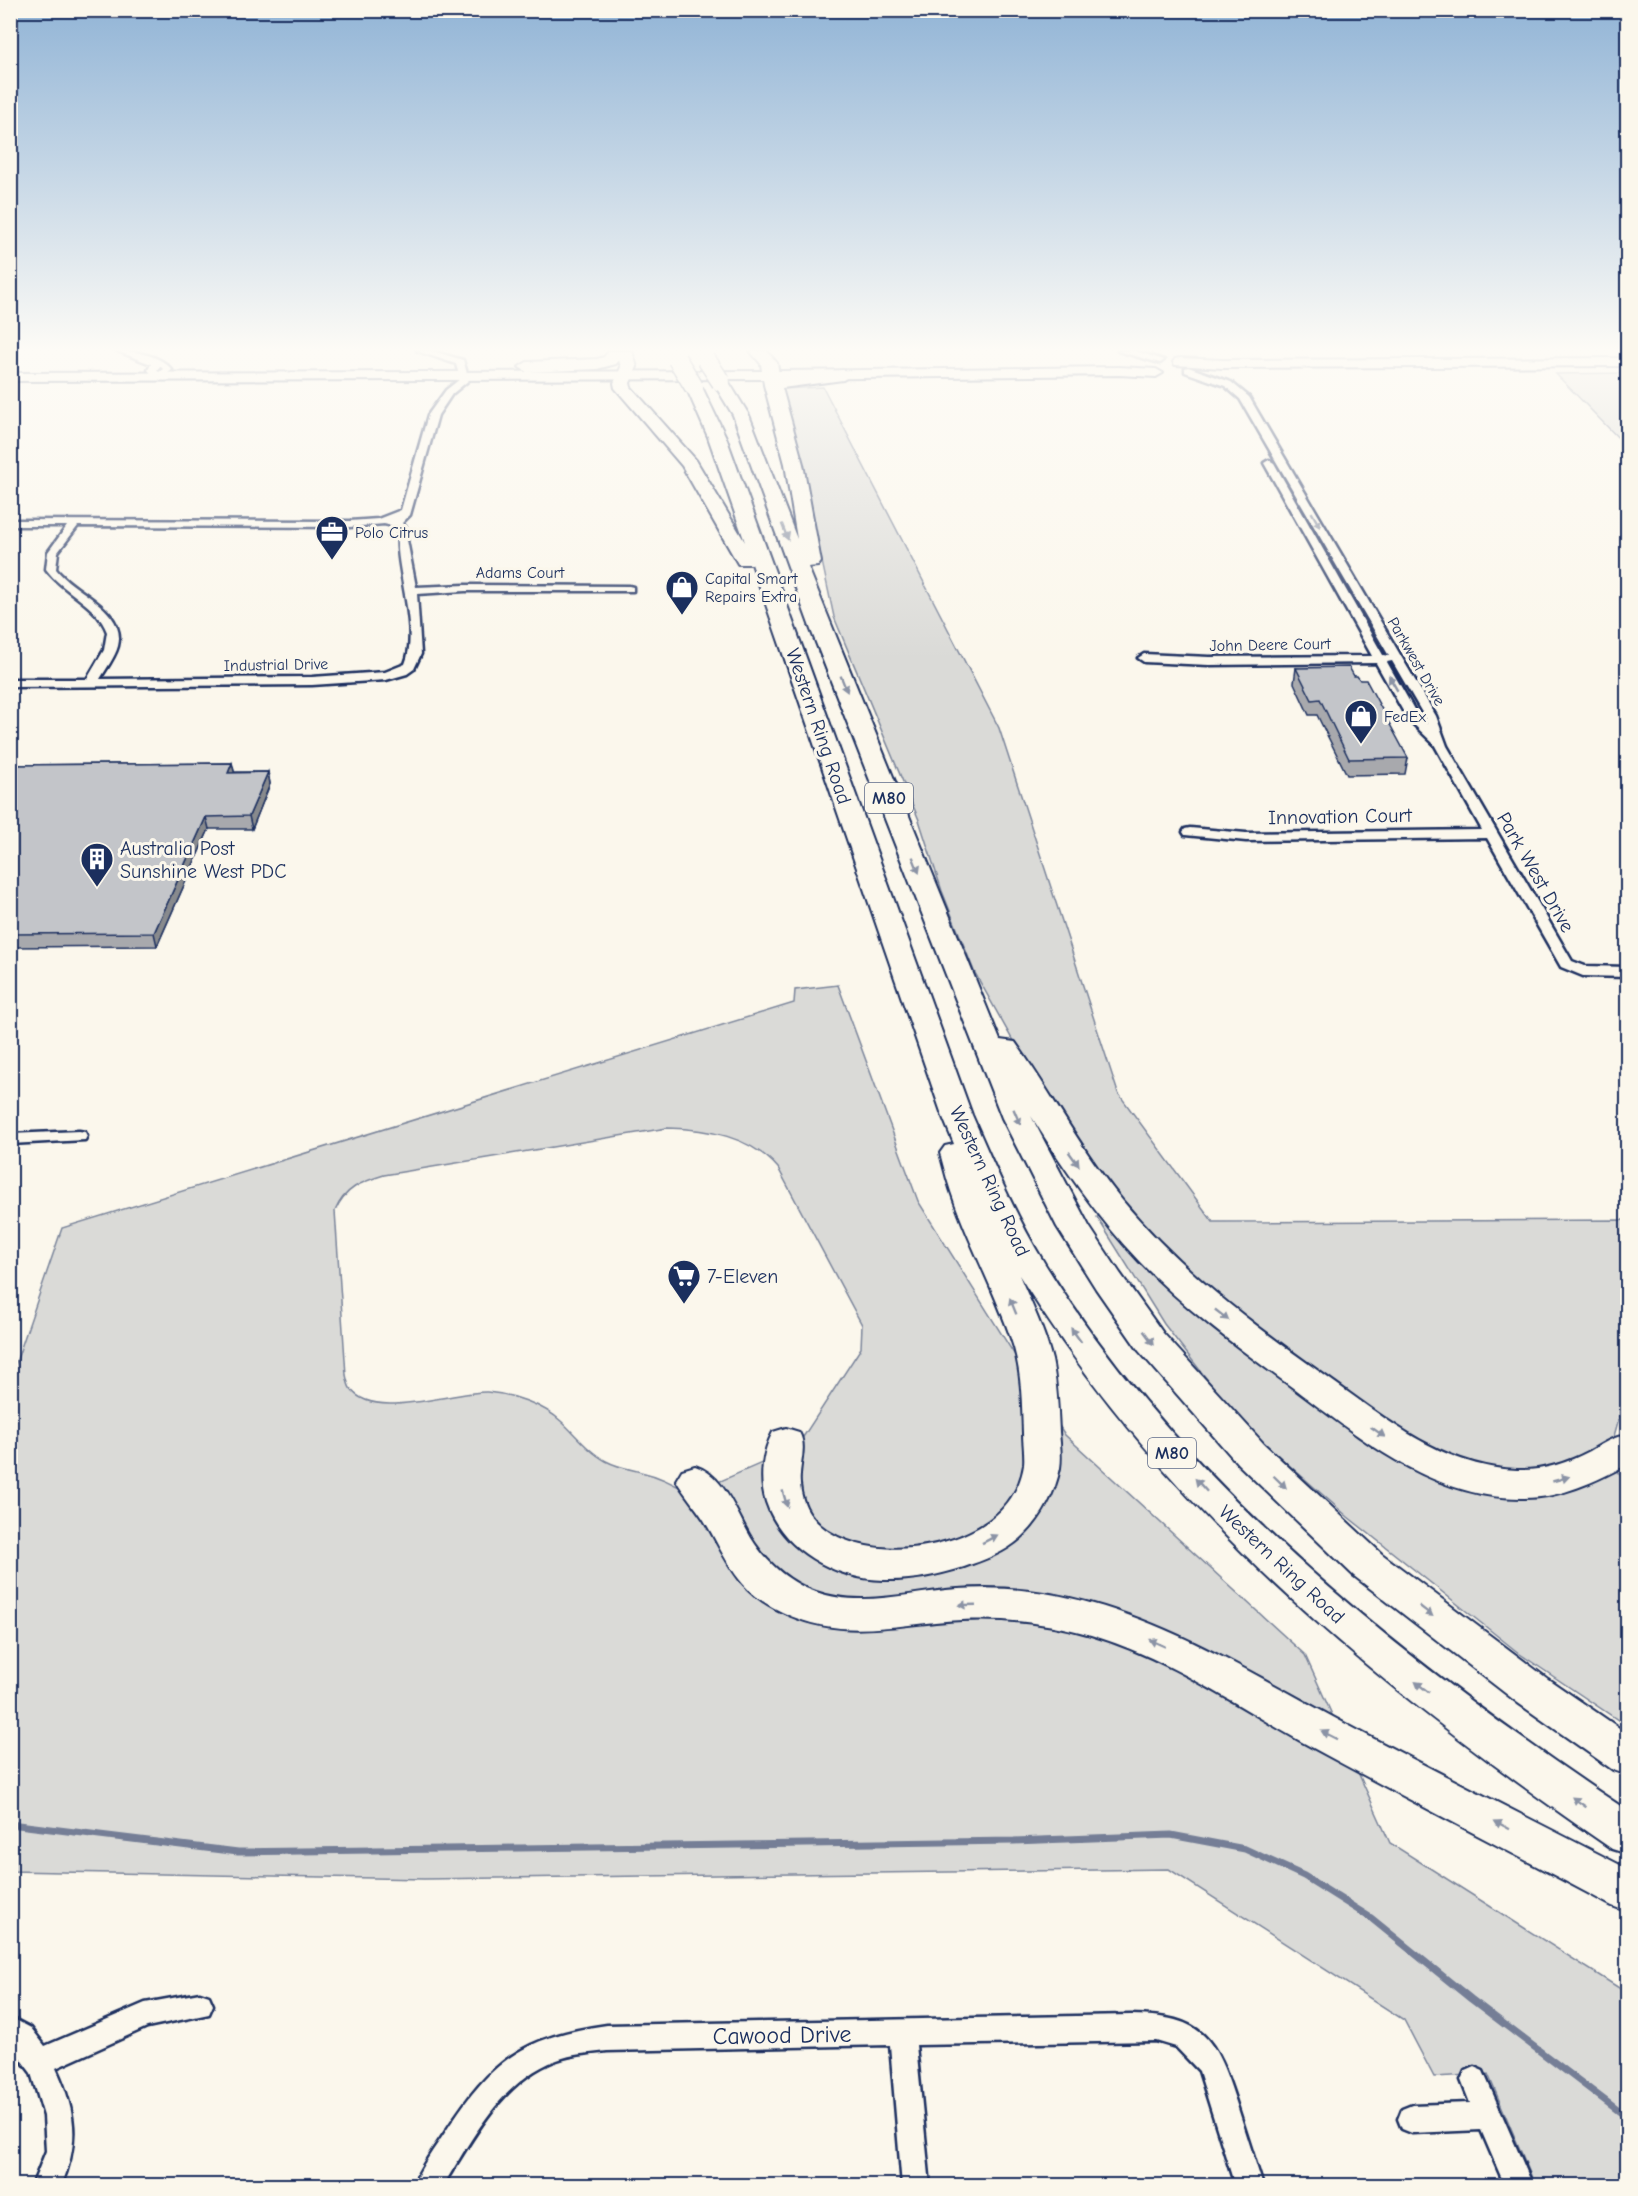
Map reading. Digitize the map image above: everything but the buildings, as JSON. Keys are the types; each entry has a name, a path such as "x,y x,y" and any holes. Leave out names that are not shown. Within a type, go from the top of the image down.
{"highway":[{"path":"681,453 698,476 741,554 776,604"},
{"name":"Western Ring Road","path":"723,453 957,1115 1003,1218 1062,1316 1129,1403 1225,1513 1338,1618 1480,1732 1628,1835"},
{"name":"Western Ring Road","path":"755,453 822,630 1017,1118 1040,1167 1073,1227 1151,1342 1251,1454 1368,1565 1524,1684 1628,1757"},
{"path":"791,453 822,630"},
{"path":"786,1441 780,1470 783,1495 791,1517 812,1538 838,1554 867,1563 903,1564 935,1560 968,1551 1001,1534 1019,1515 1035,1492 1042,1464 1041,1412 1031,1349 971,1202 891,933"},
{"path":"956,966 1063,1144 1129,1230 1203,1300 1303,1378 1378,1432 1402,1448 1445,1469 1473,1478 1532,1484 1555,1482 1578,1474 1626,1448"},
{"path":"695,1480 719,1512 740,1554 756,1573 777,1590 804,1605 837,1613 870,1615 942,1606 991,1604 1045,1609 1091,1619 1137,1634 1189,1657 1307,1724 1628,1892"}],"street":[{"path":"10,523 350,524 366,526 404,517 421,453"},
{"name":"Parkwest Drive","path":"1264,453 1411,715 1441,746"},
{"name":"Parkwest Drive","path":"1277,453 1430,716 1441,746"},
{"name":"Industrial Drive","path":"10,683 312,681 386,676 402,671 410,666 415,654 411,591 402,540 388,522"},
{"path":"75,524 53,552 51,568 63,586 95,606 109,621 112,644 91,683"},
{"name":"Adams Court","path":"411,591 465,588 629,589"},
{"name":"John Deere Court","path":"1144,658 1209,662 1396,659"},
{"name":"Park West Drive","path":"1441,746 1566,964 1583,971 1628,972"},
{"name":"Innovation Court","path":"1190,832 1246,837 1491,834"},
{"path":"10,1139 79,1136"},
{"path":"40,2062 145,2014 200,2005"},
{"name":"Cawood Drive","path":"427,2186 493,2091 517,2068 546,2050 572,2042 607,2038 1154,2028 1181,2033 1198,2046 1210,2064 1249,2186"},
{"path":"10,2029 28,2043 40,2062 60,2123 60,2148 46,2186"},
{"path":"902,2032 916,2186"},
{"path":"1474,2080 1519,2186"},
{"path":"1412,2119 1490,2116"}],"shaded area":[{"path":"799,453 857,453 999,728 1118,1093 1213,1222 1627,1220 1627,1390 1612,1443 1618,1473 1627,1482 1627,1726 1520,1654 1348,1517 1241,1423 1164,1324 1097,1217 1118,1197 1085,1155 1032,1075 974,971 942,891 919,820 834,617"},
{"path":"838,985 918,1201 1065,1435 1305,1655 1390,1843 1627,1993 1627,2185 1535,2185 1488,2074 1434,2077 1404,2020 1169,1869 424,1879 11,1871 11,1377 62,1228 794,1003 795,990","holes":["667,1128 697,1130 727,1136 754,1148 778,1168 862,1325 861,1348 796,1448 691,1494 661,1478 606,1461 546,1410 517,1398 487,1392 394,1404 376,1403 361,1398 350,1388 346,1375 335,1211 349,1191 361,1183 384,1175"]}],"waterway":[{"path":"10,1824 238,1852 1014,1841 1171,1835 1245,1849 1304,1876 1371,1918 1471,1999 1628,2118"}],"place":[{"name":"Polo Citrus","path":"332,561"},
{"name":"Capital Smart Repairs Extra","path":"682,616"},
{"name":"FedEx","path":"1361,745"},
{"name":"Australia Post Sunshine West PDC","path":"97,888"},
{"name":"7-Eleven","path":"684,1305"}]}
